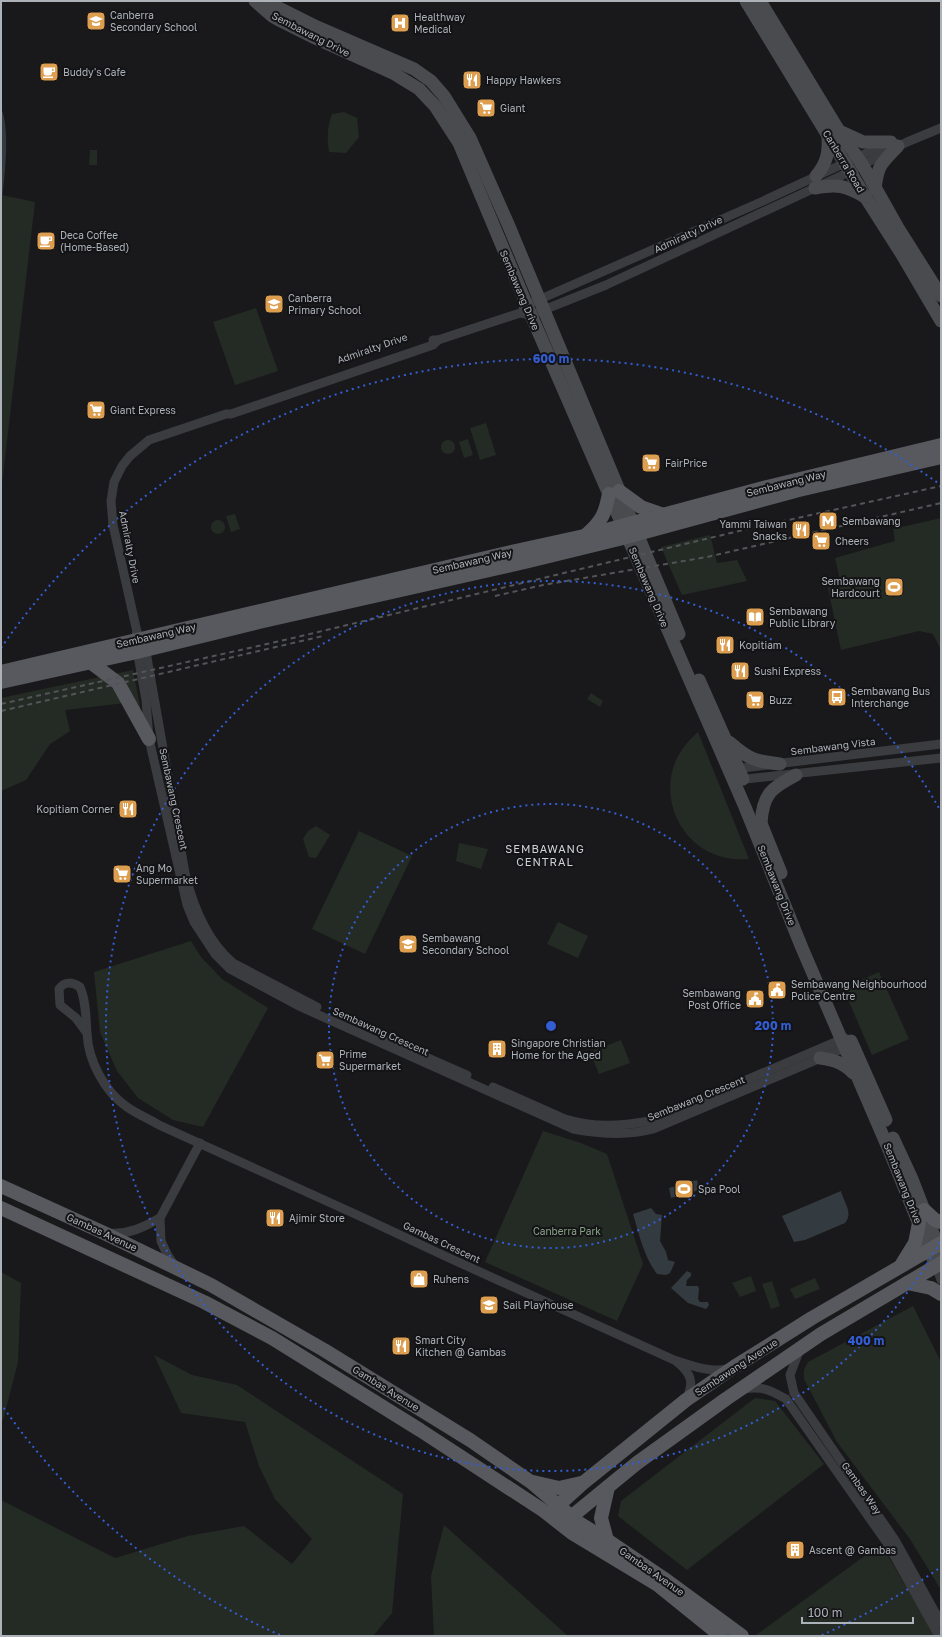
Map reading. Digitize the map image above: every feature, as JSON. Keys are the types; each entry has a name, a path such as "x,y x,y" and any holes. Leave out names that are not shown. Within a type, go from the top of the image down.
{"main road":[{"name":"Sembawang Drive","path":"255,1 272,16 281,21 393,73 419,89 435,106 459,143 726,740 736,774 761,823 806,936 846,1042 858,1079 889,1150 938,1254"},
{"name":"Sembawang Drive","path":"270,1 277,7 316,27 414,69 430,81 444,96 470,138 508,224 532,309"},
{"name":"Canberra Road","path":"746,1 766,35 833,133 860,161 871,194 902,253 941,321"},
{"name":"Canberra Road","path":"760,1 833,133 847,167 871,194 941,296"},
{"path":"833,133 863,142 895,144 880,165 871,194 815,182 827,158 833,133"},
{"name":"Sembawang Way","path":"1,672 140,642 511,552 584,536 631,530 664,515 767,487 941,445"},
{"name":"Sembawang Way","path":"1,682 90,662 140,642 259,622 530,561 631,530 941,457"},
{"path":"584,536 599,524 614,492 641,507 664,515"},
{"name":"Sembawang Drive","path":"631,530 736,774 846,1042 912,1179 921,1217"},
{"path":"511,552 524,553 530,558 530,561"},
{"path":"90,662 118,683 149,739"},
{"path":"726,740 746,756 759,761 780,764"},
{"path":"761,823 762,809 766,798 773,789 782,782 796,775"},
{"path":"820,1058 847,1066 858,1079"},
{"name":"Gambas Avenue","path":"1,1186 102,1232 176,1268 324,1350 464,1437 531,1482 553,1510"},
{"name":"Gambas Avenue","path":"1,1208 224,1312 272,1338 420,1430 553,1510 566,1520 579,1524 607,1540 663,1578 742,1636"},
{"path":"902,1265 915,1243 921,1217 941,1222"},
{"name":"Sembawang Avenue","path":"553,1510 583,1483 686,1400 734,1367 812,1318 902,1265 938,1254"},
{"name":"Sembawang Avenue","path":"566,1520 679,1432 821,1334 907,1282 938,1254"},
{"path":"907,1282 931,1288 941,1294"},
{"path":"224,1312 230,1313 237,1311 239,1307 234,1299"},
{"path":"272,1338 268,1332 268,1327 270,1324 280,1325"},
{"path":"531,1482 559,1488 583,1483"},
{"path":"607,1540 601,1518 608,1487"},
{"name":"Gambas Avenue","path":"566,1520 572,1533 658,1585 721,1636"}],"street":[{"path":"895,144 941,122"},
{"path":"895,144 941,128"},
{"name":"Admiralty Drive","path":"140,642 113,524 111,501 114,482 122,466 130,456 149,440 226,414 229,410 431,340 438,340 606,285 895,144"},
{"name":"Admiralty Drive","path":"532,309 761,202 815,182"},
{"name":"Sembawang Crescent","path":"140,642 149,739 187,908 194,922 215,954 230,969 301,1006 574,1129 597,1133 630,1133 653,1128 820,1058 846,1042"},
{"name":"Sembawang Crescent","path":"140,642 189,889 202,923 217,945 233,963 313,1005 385,1038 565,1119 590,1124 611,1126 650,1120 846,1042"},
{"name":"Sembawang Vista","path":"736,774 780,764 941,744"},
{"path":"736,774 796,775 941,758"},
{"name":"Gambas Crescent","path":"87,1033 76,1018 60,1005 58,989 63,984 72,983 80,987 88,1022 87,1033 90,1050 98,1071 108,1089 126,1107 452,1260 674,1360 703,1369 716,1371 734,1367"},
{"path":"176,1268 161,1241 160,1218 200,1143"},
{"path":"102,1232 117,1234 137,1230 160,1218"},
{"path":"938,1254 941,1280"},
{"name":"Gambas Way","path":"801,1348 790,1375 794,1393 895,1540 941,1623"},
{"name":"Gambas Crescent","path":"674,1360 684,1369 691,1379 692,1387 686,1400"},
{"name":"Gambas Way","path":"739,1390 757,1387 767,1389 786,1399 887,1543 939,1636"}],"green space":[{"path":"344,112 357,118 359,137 346,153 329,152 328,133 332,114"},
{"path":"90,150 97,150 97,165 89,165"},
{"path":"2,195 35,202 1,492 1,205"},
{"path":"256,308 278,371 235,385 213,322"},
{"path":"486,423 496,455 480,460 470,428"},
{"path":"468,439 473,455 464,458 459,442"},
{"path":"448,440 453,442 455,447 453,452 448,454 443,452 441,447 443,442"},
{"path":"235,514 240,529 231,532 226,516"},
{"path":"941,518 941,650 933,634 919,631 841,650 828,588 841,584 835,558 895,541 893,529"},
{"path":"215,520 221,520 225,524 225,530 221,534 215,534 211,530 211,524"},
{"path":"710,535 717,563 737,560 747,581 682,595 661,547"},
{"path":"133,670 143,721 125,703 65,710 70,731 50,744 26,780 1,791 1,698"},
{"path":"591,693 603,701 600,707 587,699"},
{"path":"698,732 749,859 726,858 705,850 692,840 683,829 676,815 671,801 670,786 672,771 682,749"},
{"path":"316,826 330,835 316,858 309,857 303,839 308,831"},
{"path":"359,831 412,856 365,954 312,929"},
{"path":"459,843 488,849 481,869 456,861"},
{"path":"558,922 588,936 578,958 547,944"},
{"path":"191,941 201,957 222,979 268,1008 203,1127 173,1120 138,1098 117,1071 100,1032 94,972"},
{"path":"879,972 909,1039 872,1055 843,988"},
{"path":"621,1040 630,1063 599,1074 590,1052"},
{"name":"Canberra Park","path":"543,1131 581,1143 607,1154 643,1264 617,1321 485,1262"},
{"path":"1,1272 21,1283 18,1362 3,1420 1,1421"},
{"path":"751,1276 756,1291 740,1297 732,1283"},
{"path":"815,1278 820,1289 795,1299 790,1289"},
{"path":"772,1281 780,1306 771,1309 762,1284"},
{"path":"913,1306 941,1362 941,1590 910,1539 837,1442 804,1379 804,1370 808,1362"},
{"path":"154,1355 192,1375 237,1385 403,1494 392,1613 373,1636 1,1636 1,1500 115,1558 188,1536 244,1526 292,1564 312,1539 275,1499 259,1466 245,1422 181,1413"},
{"path":"755,1398 775,1401 824,1464 687,1570 618,1516 621,1501"},
{"path":"444,1525 568,1636 434,1636 431,1576"},
{"path":"881,1544 935,1636 756,1635"}],"shaded area":[{"path":"1,108 6,129 6,156 1,207"},
{"name":"Spa Pool","path":"697,1180 699,1190 671,1198 669,1188"},
{"path":"841,1191 848,1211 845,1223 805,1240 794,1242 782,1216"},
{"path":"651,1208 656,1214 662,1215 660,1241 666,1252 668,1260 675,1262 670,1273 666,1275 657,1274 652,1267 642,1245 633,1214"},
{"path":"687,1271 691,1273 691,1276 687,1280 686,1286 698,1286 698,1299 700,1302 708,1302 709,1305 706,1309 688,1303 671,1288"}],"railway":[{"path":"1,704 289,639 739,531 941,486"},
{"path":"495,596 543,585 707,557 941,503"},
{"path":"1,711 323,636"}],"place":[{"name":"Canberra Secondary School","path":"96,21"},
{"name":"Healthway Medical","path":"400,23"},
{"name":"Buddy's Cafe","path":"49,72"},
{"name":"Happy Hawkers","path":"472,80"},
{"name":"Giant","path":"486,108"},
{"name":"Deca Coffee (Home-Based)","path":"46,241"},
{"name":"Canberra Primary School","path":"274,304"},
{"name":"Giant Express","path":"96,410"},
{"name":"FairPrice","path":"651,463"},
{"name":"Sembawang","path":"828,521"},
{"name":"Yammi Taiwan Snacks","path":"801,530"},
{"name":"Cheers","path":"821,541"},
{"name":"Sembawang Hardcourt","path":"894,587"},
{"name":"Sembawang Public Library","path":"755,617"},
{"name":"Kopitiam","path":"725,645"},
{"name":"Sushi Express","path":"740,671"},
{"name":"Sembawang Bus Interchange","path":"837,697"},
{"name":"Buzz","path":"755,700"},
{"name":"Kopitiam Corner","path":"128,809"},
{"name":"Ang Mo Supermarket","path":"122,874"},
{"name":"Sembawang Secondary School","path":"408,944"},
{"name":"Sembawang Neighbourhood Police Centre","path":"777,990"},
{"name":"Sembawang Post Office","path":"755,999"},
{"name":"Singapore Christian Home for the Aged","path":"497,1049"},
{"name":"Prime Supermarket","path":"325,1060"},
{"name":"Spa Pool","path":"684,1189"},
{"name":"Ajimir Store","path":"275,1218"},
{"name":"Ruhens","path":"419,1279"},
{"name":"Sail Playhouse","path":"489,1305"},
{"name":"Smart City Kitchen @ Gambas","path":"401,1346"},
{"name":"Ascent @ Gambas","path":"795,1550"}],"district":[{"name":"SEMBAWANG CENTRAL","path":"545,855"}]}
